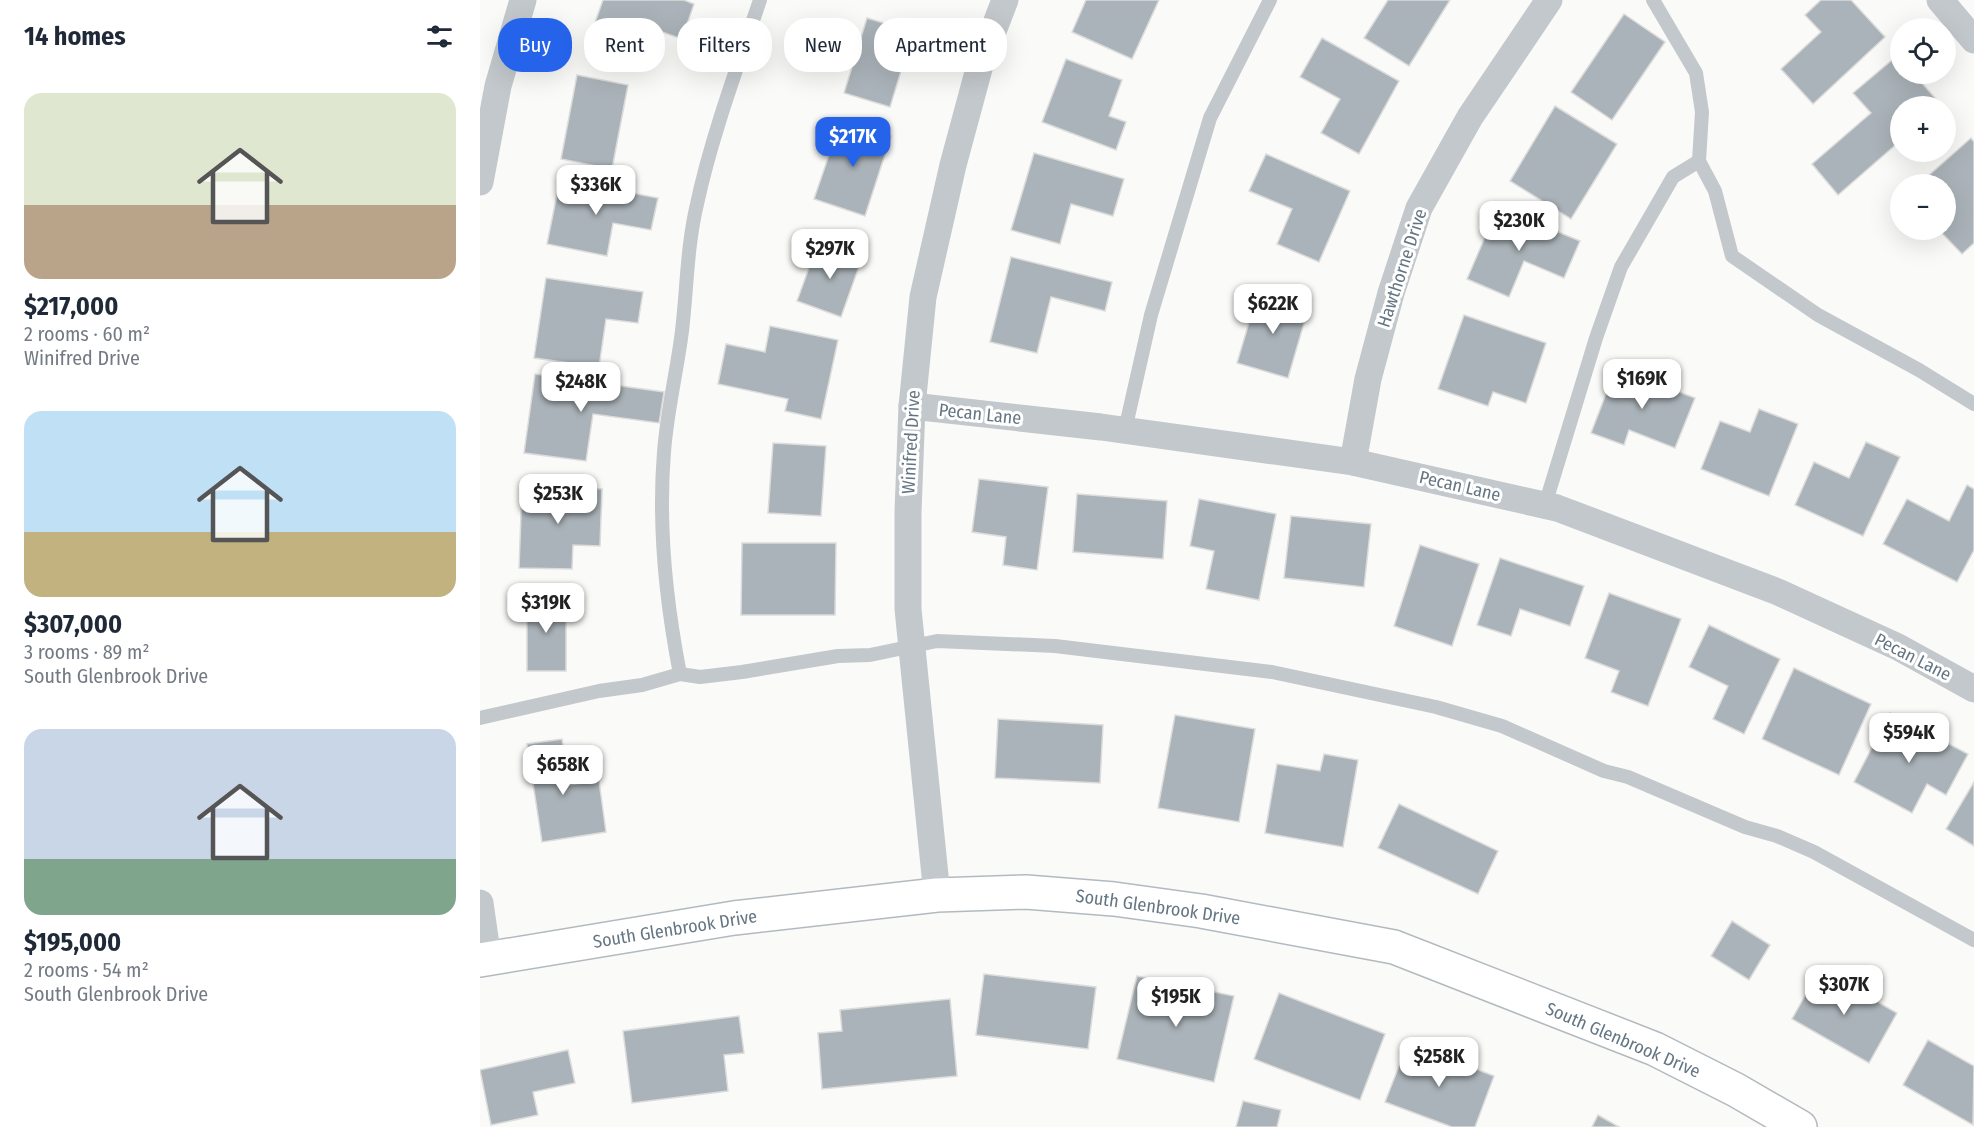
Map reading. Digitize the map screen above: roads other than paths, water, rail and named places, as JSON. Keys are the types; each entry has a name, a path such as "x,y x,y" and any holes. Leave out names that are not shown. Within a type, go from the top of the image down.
{"street":[{"path":"480,182 498,86 523,0"},
{"name":"Winifred Drive","path":"937,895 908,609 908,512 912,406 923,297 953,165 980,65 1005,0"},
{"name":"Hawthorne Drive","path":"1353,462 1368,379 1391,293 1419,208 1470,117 1549,0"},
{"path":"1940,0 1974,40"},
{"name":"Pecan Lane","path":"912,406 1125,430 1353,462 1545,505 1778,592 1898,647 1974,689"},
{"name":"South Glenbrook Drive","path":"484,959 734,918 937,895 1026,892 1114,899 1201,910 1394,947 1655,1050 1736,1090 1800,1127"},
{"path":"480,903 484,959"}],"lane":[{"path":"680,674 669,605 662,501 663,454 670,397 682,332 686,268 697,204 760,0"},
{"path":"1125,430 1151,315 1210,118 1269,0"},
{"path":"1653,0 1696,73 1702,112 1699,161 1715,191 1732,256 1818,315 1919,370 1974,404"},
{"path":"1545,505 1621,267 1673,177 1699,161"},
{"path":"480,718 599,691 642,685 680,674 700,677 742,672 838,656 870,655 937,641 1056,646 1212,663 1310,679 1436,707 1502,726 1604,771 1628,777 1745,827 1777,836 1815,852 1974,940"}]}
